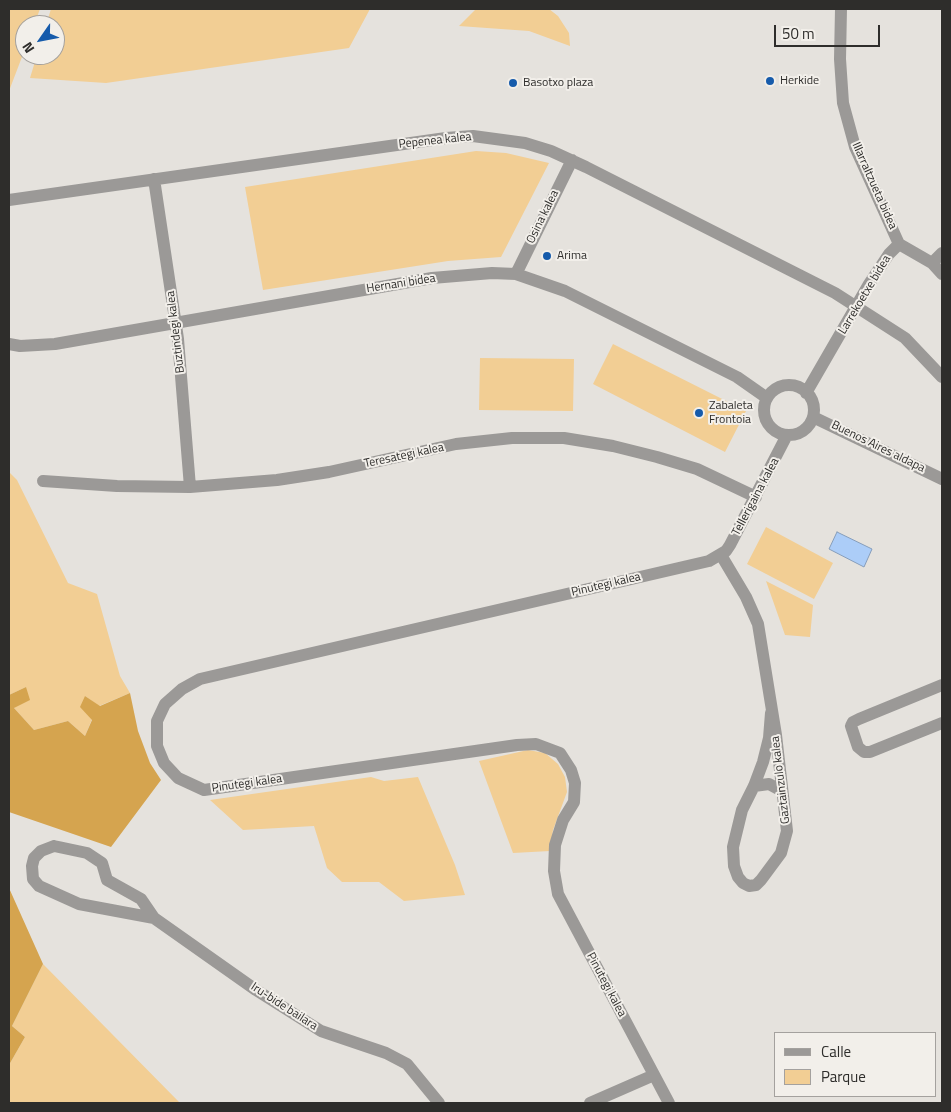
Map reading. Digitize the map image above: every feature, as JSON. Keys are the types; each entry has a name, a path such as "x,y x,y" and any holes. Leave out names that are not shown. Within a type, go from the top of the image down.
{"street":[{"name":"Illarraltzueta bidea","path":"841,9 840,60 843,103 855,147 900,244"},
{"name":"Pepenea kalea","path":"9,200 438,139 473,136 525,143 572,160 856,306 905,338 942,377"},
{"name":"Osina kalea","path":"516,274 572,160"},
{"name":"Buztindegi kalea","path":"154,179 176,322 190,487"},
{"name":"Larrekoetxe bidea","path":"806,393 856,306 889,254 900,244 932,263 942,274"},
{"path":"932,263 942,253"},
{"name":"Hernani bidea","path":"9,344 20,346 55,344 432,278 492,273 516,274 540,280 591,304 737,377 767,398"},
{"path":"785,386 800,388 806,393 814,408 813,417 804,431 787,435 769,426 764,412 767,398 778,388 785,386"},
{"name":"Buenos Aires aldapa","path":"813,417 942,479"},
{"name":"Tellerigaina kalea","path":"721,555 730,545 787,435"},
{"name":"Teresategi kalea","path":"43,481 117,486 190,487 277,480 328,472 456,444 512,438 564,438 613,446 697,469 756,497"},
{"name":"Gaztainzulo kalea","path":"721,555 746,597 758,624 776,735 787,831 786,842 781,853 761,880 756,885 750,886 743,883 738,877 734,866 733,847 742,810 754,786 769,738 771,713"},
{"name":"Pinutegi kalea","path":"669,1103 558,894 554,871 555,845 563,820 574,802 575,783 571,770 560,754 536,744 517,745 204,790 178,778 164,763 157,746 157,721 165,704 182,688 200,679 705,563 721,555"},
{"path":"942,685 859,719 853,722 851,726 858,747 864,752 870,752 942,723"},
{"path":"754,786 769,784 782,791"},
{"name":"Iru-bide bailara","path":"154,918 79,904 49,892 33,879 32,866 34,858 41,850 54,846 86,853 102,863 107,880 141,899 154,918 256,990 321,1031 386,1053 407,1064 440,1103"},
{"path":"590,1103 654,1075"}],"green space":[{"path":"9,9 40,9 38,15 15,15 15,65 19,65 9,91"},
{"path":"51,9 370,9 349,48 106,83 30,78 34,65 65,65 65,15 49,15"},
{"path":"476,9 549,9 558,16 569,33 570,46 529,31 459,26"},
{"path":"476,151 506,153 549,163 501,257 448,261 263,290 245,187"},
{"path":"613,344 746,411 725,452 593,384"},
{"path":"480,358 574,359 573,411 479,410"},
{"path":"9,472 17,480 68,583 97,594 120,676 130,693 99,706 85,696 92,719 85,736 68,721 34,730 14,708 26,687 9,695"},
{"path":"766,527 833,563 814,599 747,564"},
{"path":"766,581 813,605 810,637 785,635"},
{"path":"528,750 545,753 558,764 565,777 567,792 553,830 550,851 513,853 479,761"},
{"path":"371,777 384,781 418,777 455,865 465,895 404,901 379,882 342,882 327,868 314,826 243,830 210,800"},
{"path":"43,964 180,1103 9,1103 9,1065 25,1037 12,1026"}],"shaded area":[{"path":"26,687 30,700 14,708 34,730 68,721 85,736 92,720 80,707 85,696 100,706 130,693 138,731 150,763 161,780 111,847 9,812 9,695"},
{"path":"9,888 43,964 12,1026 25,1037 9,1065"}],"water":[{"path":"837,532 872,549 864,567 829,549"}],"place":[{"name":"Herkide","path":"770,81"},
{"name":"Basotxo plaza","path":"513,83"},
{"name":"Arima","path":"547,256"},
{"name":"Zabaleta Frontoia","path":"699,413"}]}
